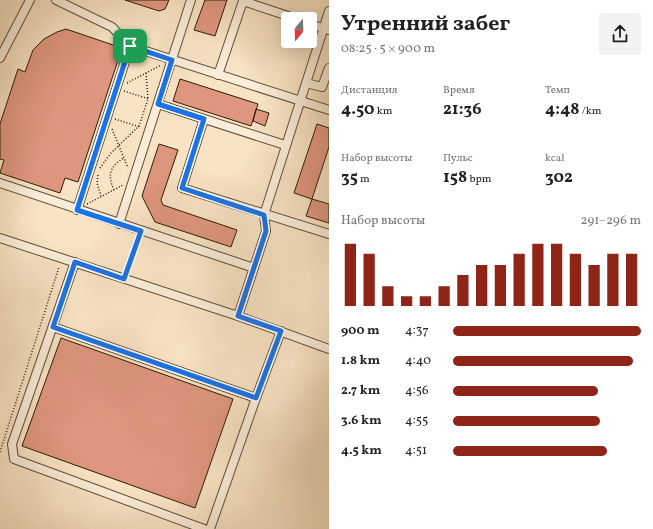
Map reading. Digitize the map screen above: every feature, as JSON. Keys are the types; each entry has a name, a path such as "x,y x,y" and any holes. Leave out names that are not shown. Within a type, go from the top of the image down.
{"street":[{"path":"0,58 30,0"},
{"path":"56,0 112,27 130,46 329,110"},
{"path":"119,224 191,0"},
{"path":"218,75 243,1 281,14"},
{"path":"238,316 266,231 264,215 285,145 326,29 329,11"},
{"path":"77,210 130,46"},
{"path":"306,83 322,87 329,68"},
{"path":"158,103 285,145"},
{"path":"204,119 182,188 264,215 329,234"},
{"path":"0,183 254,268"},
{"path":"0,238 238,316 329,349"},
{"path":"75,262 12,444 14,459 204,529"},
{"path":"53,327 256,398"},
{"path":"210,529 281,331"}],"path":[{"path":"116,88 172,60"},
{"path":"101,196 97,183 98,172 103,161 139,126 148,99 146,73"},
{"path":"116,88 158,103"},
{"path":"107,116 149,130"},
{"path":"77,210 133,180 107,116"},
{"path":"114,190 109,180 110,172 112,167 124,158"},
{"path":"124,279 141,231"},
{"path":"0,452 62,258"}],"building":[{"path":"125,0 169,0 165,9 159,11"},
{"path":"205,0 227,0 215,36 194,30"},
{"path":"66,29 122,48 78,182 65,178 60,193 0,173 4,160 0,159 0,124 18,69 25,72 33,50 44,39"},
{"path":"180,79 258,104 251,126 173,101"},
{"path":"256,109 269,113 265,126 253,121"},
{"path":"317,124 329,128 329,147 312,199 294,193"},
{"path":"159,144 178,150 161,200 163,205 237,230 231,247 155,222 142,196"},
{"path":"312,199 329,204 329,223 306,216"},
{"path":"61,338 233,399 195,508 22,446"}],"route":[{"path":"130,46 172,60 158,104 204,119 182,188 264,215 266,231 238,316 281,331 256,398 53,327 75,262 124,279 141,231 77,210 130,46"}]}
